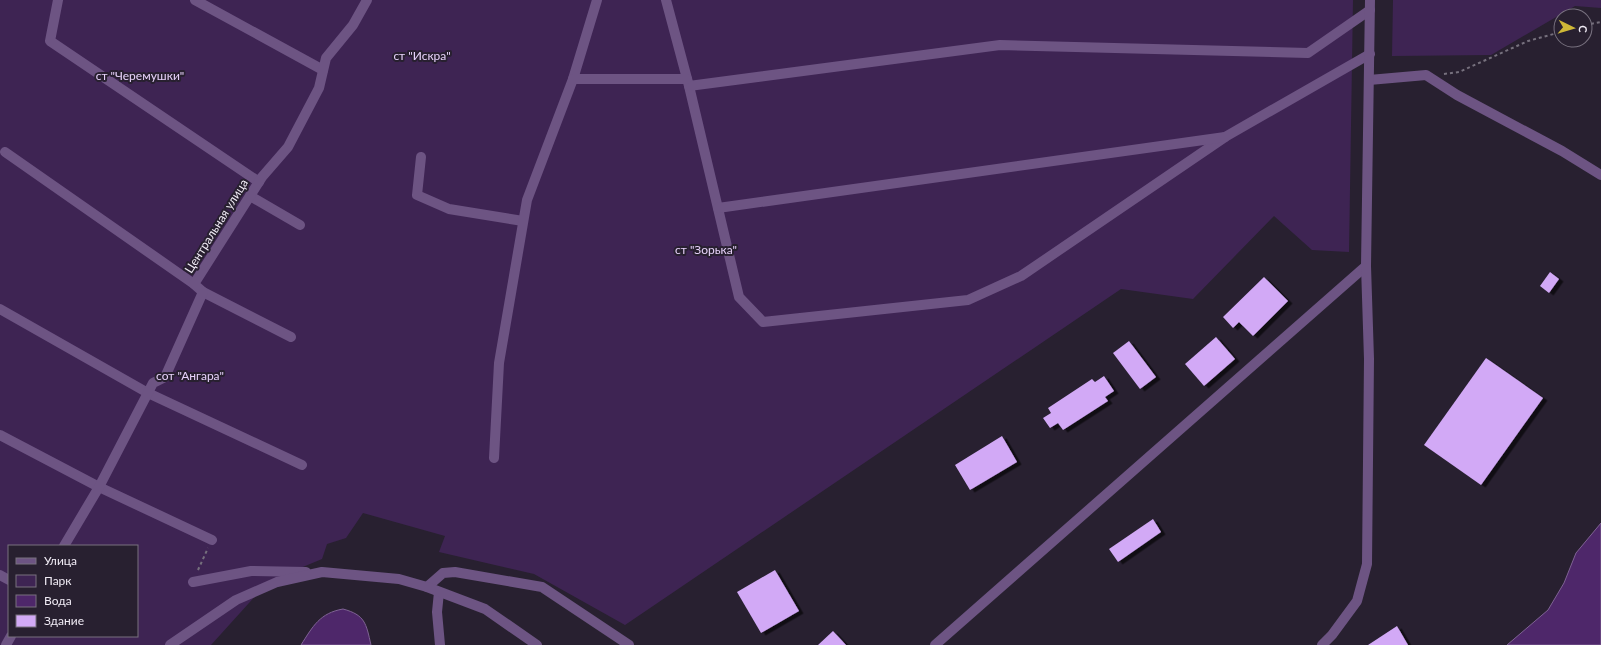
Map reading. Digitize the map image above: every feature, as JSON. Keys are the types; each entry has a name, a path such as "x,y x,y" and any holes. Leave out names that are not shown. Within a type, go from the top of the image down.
{"street":[{"path":"58,0 50,41 259,182"},
{"path":"195,0 323,70"},
{"name":"Центральная улица","path":"291,337 203,292 194,284 259,182 288,147 320,88 326,58 353,25 367,0"},
{"path":"494,458 499,363 527,200 573,79 597,0"},
{"path":"666,0 688,83 739,297 763,322 968,300 1021,276 1225,137 1370,54"},
{"path":"573,79 688,83 1000,45 1308,53 1370,5"},
{"path":"1322,645 1332,635 1357,601 1367,564 1369,359 1366,266 1370,5"},
{"path":"1369,80 1426,75 1457,95 1562,151 1601,174"},
{"path":"718,208 1225,137"},
{"path":"5,152 194,284"},
{"path":"421,157 417,195 449,209 523,221"},
{"path":"250,196 300,225"},
{"path":"935,645 1366,266"},
{"path":"65,545 99,487 153,383 165,377 203,292"},
{"path":"0,309 148,393 302,465"},
{"path":"0,435 99,487 212,540"},
{"path":"193,582 251,571 322,572 399,579 427,587 485,609 537,645"},
{"path":"170,645 236,600 277,582 322,572"},
{"path":"427,587 443,573 454,572 542,587 629,645"},
{"path":"439,592 437,612 440,645"}],"path":[{"path":"1426,75 1459,72 1528,41 1553,34"},
{"path":"193,582 212,540"}],"green space":[{"path":"0,0 1353,0 1349,252 1312,250 1274,216 1193,299 1121,289 625,625 534,574 439,552 445,536 363,513 346,538 327,544 322,559 269,581 211,645 0,645"},
{"path":"1393,0 1601,0 1601,8 1575,6 1572,8 1553,8 1553,19 1491,55 1392,56"}],"water":[{"path":"1601,523 1601,645 1507,645 1548,610 1564,583 1576,553"},
{"path":"343,609 360,617 368,631 371,645 301,645 318,621 328,614"}],"building":[{"path":"1550,272 1559,279 1549,293 1540,286"},
{"path":"1264,277 1288,301 1253,336 1239,322 1233,328 1223,317"},
{"path":"1216,337 1235,359 1204,386 1185,364"},
{"path":"1129,341 1156,377 1140,389 1113,353"},
{"path":"1486,358 1543,398 1481,485 1424,445"},
{"path":"1104,376 1114,391 1105,397 1108,401 1063,430 1058,423 1050,428 1043,418 1051,413 1048,408 1092,379 1095,382"},
{"path":"1002,436 1017,462 970,490 955,465"},
{"path":"1153,519 1161,532 1118,562 1109,549"},
{"path":"775,570 799,611 761,633 737,592"},
{"path":"1397,626 1408,645 1368,645"},
{"path":"833,631 846,645 818,645"}],"park label":[{"name":"ст \"Искра\"","path":"422,55"},
{"name":"ст \"Черемушки\"","path":"140,75"},
{"name":"ст \"Зорька\"","path":"706,249"},
{"name":"сот \"Ангара\"","path":"190,375"}]}
